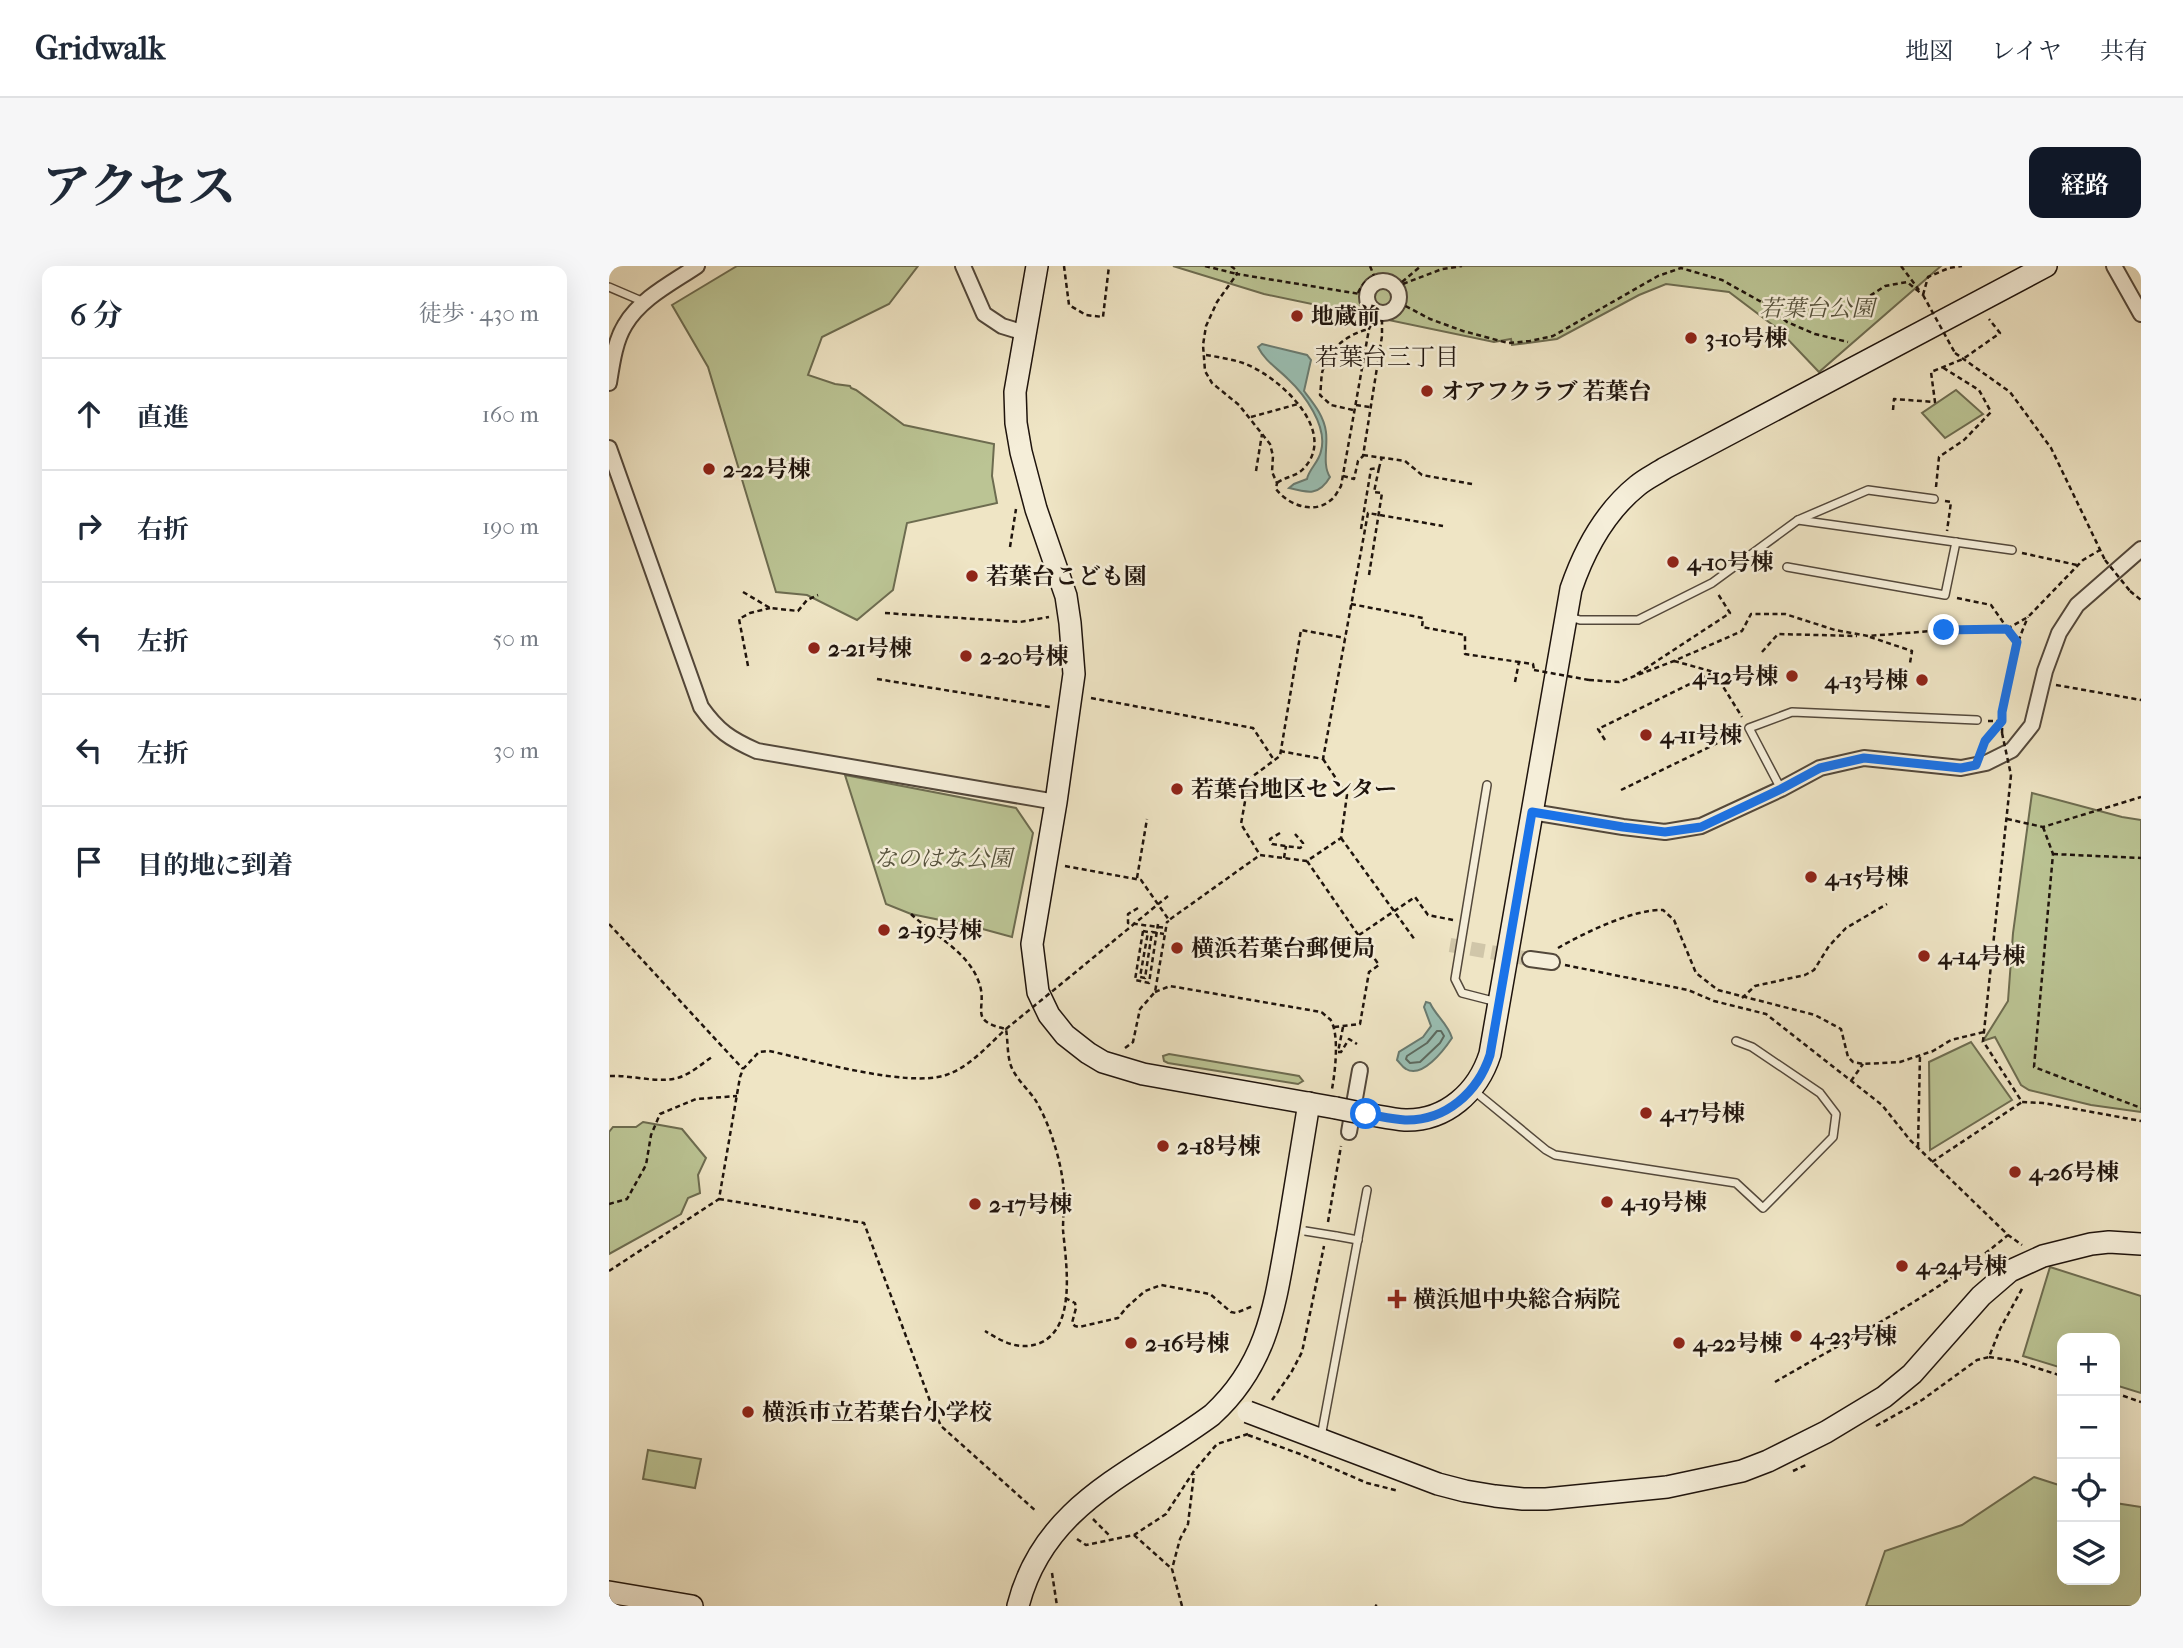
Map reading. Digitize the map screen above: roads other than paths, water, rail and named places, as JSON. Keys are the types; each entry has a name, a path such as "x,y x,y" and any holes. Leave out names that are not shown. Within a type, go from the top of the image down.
{"street":[{"path":"609,383 624,326 643,302 697,266"},
{"path":"964,266 984,314 1002,326 1025,333"},
{"path":"1037,266 1015,392 1016,423 1036,509 1066,596 1074,674 1032,944 1038,992 1049,1015 1065,1035 1088,1053 1120,1069 1309,1103 1334,1099 1366,1114 1405,1120 1425,1118 1443,1112 1472,1090 1481,1078 1490,1055 1566,615 1575,578 1591,543 1611,512 1637,486 1665,468 2046,266"},
{"path":"2113,266 2141,314"},
{"path":"1386,281 1398,285 1398,302 1392,310 1380,313 1369,306 1362,295 1375,282 1386,281"},
{"path":"609,449 701,707 714,725 732,740 757,751 1056,802"},
{"path":"1532,812 1665,832 1701,827 1820,768 1864,758 1961,768 1986,763 2012,750 2032,725 2042,682 2059,634 2077,605 2141,549"},
{"path":"1530,959 1552,962"},
{"path":"1349,1132 1360,1070"},
{"path":"1018,1606 1029,1573 1043,1547 1064,1520 1091,1496 1195,1428 1225,1403 1248,1371 1267,1334 1296,1229 1309,1103"},
{"path":"1225,1403 1438,1484 1465,1491 1523,1499 1546,1499 1667,1487 1742,1471 1767,1461 1826,1432 1884,1397 1912,1374 1981,1296 2010,1271 2043,1256 2091,1244 2141,1244"},
{"path":"609,1592 692,1606"}],"lane":[{"path":"609,287 643,302"},
{"path":"1566,615 1580,621 1638,620 1712,583 1798,520 1868,490 1934,499"},
{"path":"1798,520 2012,551"},
{"path":"1787,567 1945,595 1956,542"},
{"path":"1781,789 1749,727 1792,712 1977,720"},
{"path":"1487,785 1455,978 1462,993 1499,1003"},
{"path":"1472,1090 1555,1155 1736,1183 1763,1208 1833,1137 1836,1114 1819,1093 1752,1047 1736,1041"},
{"path":"1321,1439 1367,1190"},
{"path":"1296,1229 1358,1240"}],"water":[{"path":"1262,344 1307,355 1311,360 1304,391 1318,410 1325,426 1326,467 1330,477 1322,487 1313,492 1289,488 1307,479 1320,455 1322,441 1318,421 1301,393 1261,352 1258,347"},
{"path":"1426,1002 1430,1003 1452,1038 1432,1062 1412,1071 1397,1060 1399,1052 1423,1037 1431,1026 1424,1007"}],"tunnel":[{"path":"1450,945 1530,959"}],"place":[{"name":"地蔵前","path":"1297,316"},
{"name":"3-10号棟","path":"1691,338"},
{"name":"オアフクラブ 若葉台","path":"1427,391"},
{"name":"2-22号棟","path":"709,469"},
{"name":"4-10号棟","path":"1673,562"},
{"name":"若葉台こども園","path":"972,576"},
{"name":"2-21号棟","path":"814,648"},
{"name":"2-20号棟","path":"966,656"},
{"name":"4-12号棟","path":"1792,676"},
{"name":"4-13号棟","path":"1922,680"},
{"name":"4-11号棟","path":"1646,735"},
{"name":"若葉台地区センター","path":"1177,789"},
{"name":"4-15号棟","path":"1811,877"},
{"name":"2-19号棟","path":"884,930"},
{"name":"横浜若葉台郵便局","path":"1177,948"},
{"name":"4-14号棟","path":"1924,956"},
{"name":"4-17号棟","path":"1646,1113"},
{"name":"2-18号棟","path":"1163,1146"},
{"name":"4-26号棟","path":"2015,1172"},
{"name":"4-19号棟","path":"1607,1202"},
{"name":"2-17号棟","path":"975,1204"},
{"name":"4-24号棟","path":"1902,1266"},
{"name":"横浜旭中央総合病院","path":"1397,1299"},
{"name":"4-23号棟","path":"1796,1336"},
{"name":"2-16号棟","path":"1131,1343"},
{"name":"4-22号棟","path":"1679,1343"},
{"name":"横浜市立若葉台小学校","path":"748,1412"}],"district":[{"name":"若葉台三丁目","path":"1387,357"}],"park label":[{"name":"若葉台公園","path":"1817,308"},
{"name":"なのはな公園","path":"943,858"}]}
